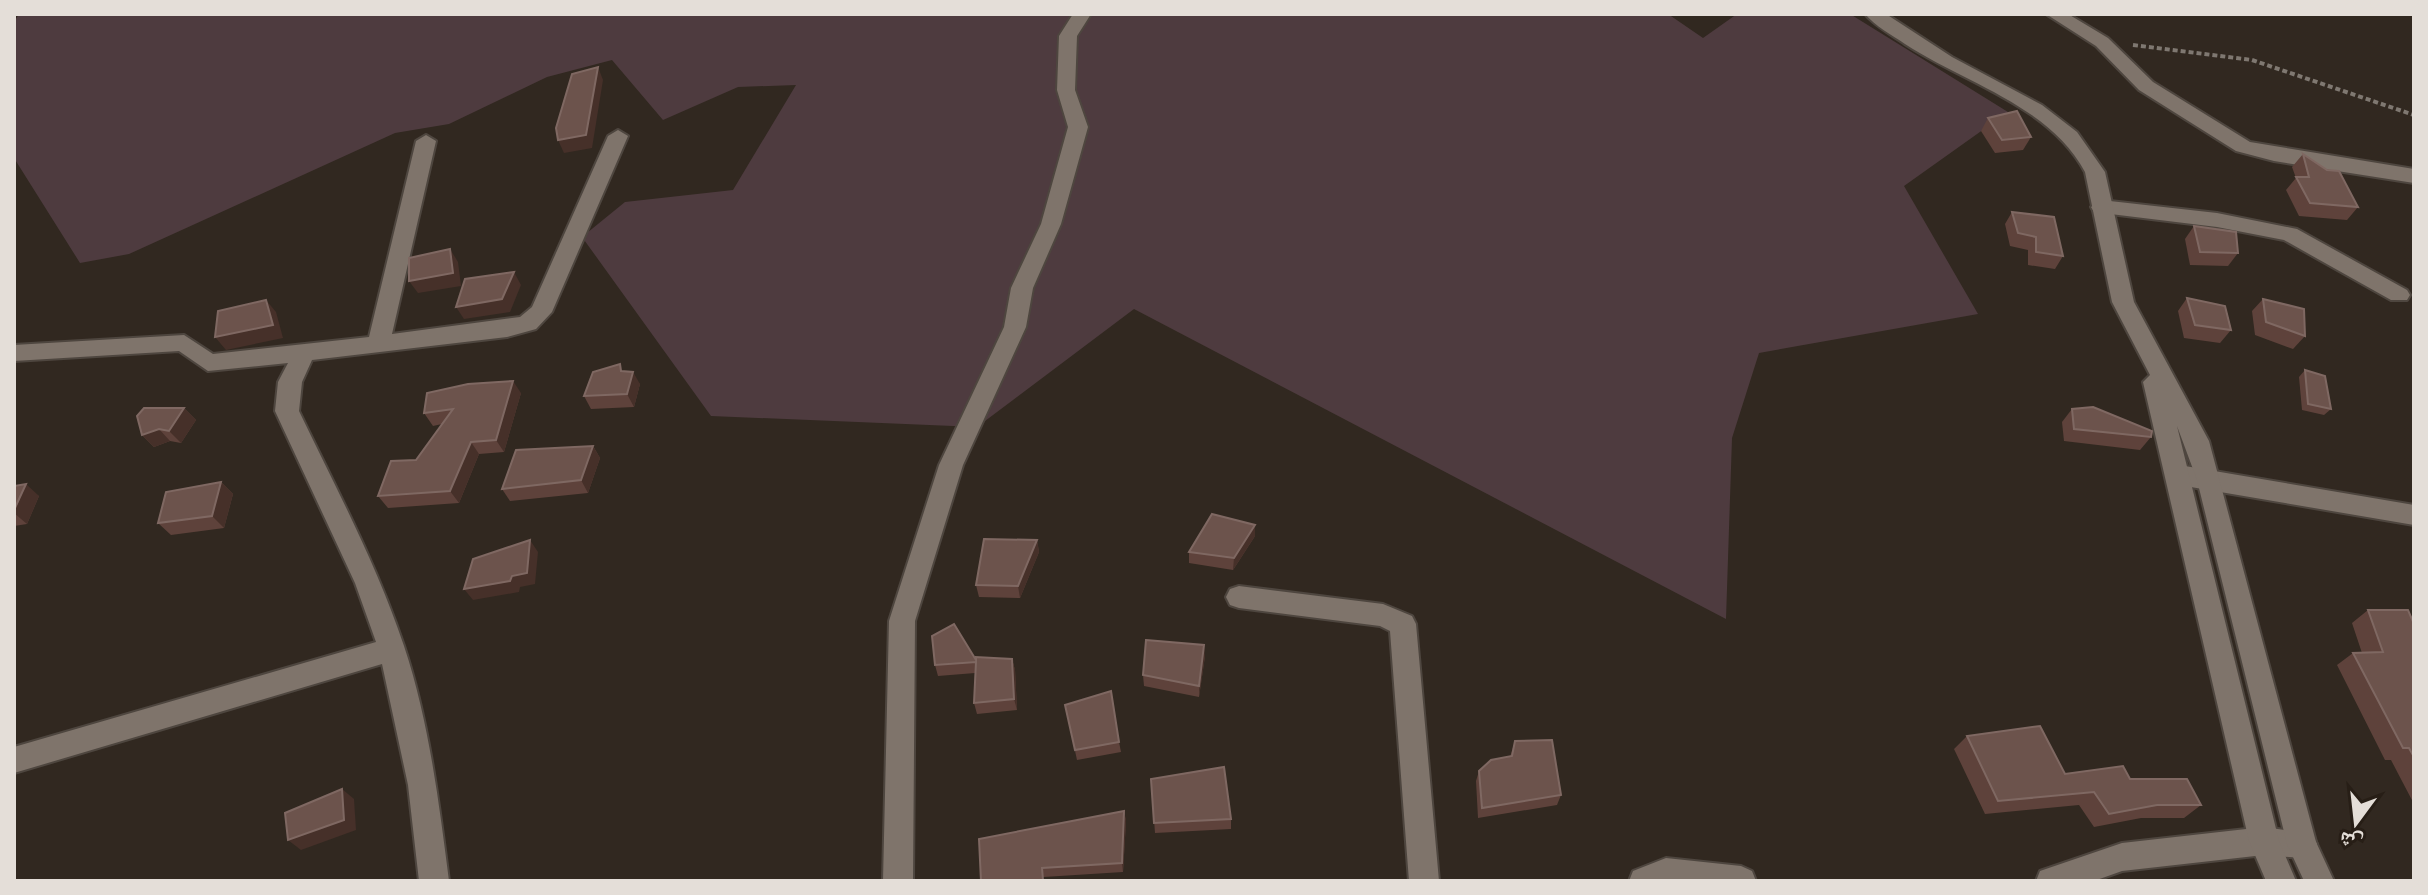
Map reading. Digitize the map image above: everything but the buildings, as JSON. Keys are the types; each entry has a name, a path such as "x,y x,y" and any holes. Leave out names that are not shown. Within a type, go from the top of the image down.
{"street":[{"path":"898,881 902,621 951,465 1015,327 1022,288 1051,224 1078,127 1066,90 1068,36 1082,14"},
{"path":"1874,14 1956,67 2051,120 2075,138 2095,172 2123,302 2197,441 2302,844 2319,881"},
{"path":"2055,14 2102,42 2146,86 2211,130 2243,147 2274,155 2414,176"},
{"path":"14,353 184,343 208,363 507,329 532,320 550,296 618,136"},
{"path":"378,345 426,141"},
{"path":"2101,207 2217,220 2290,234 2399,295"},
{"path":"304,353 290,382 287,411 368,583 392,649 422,785 434,881"},
{"path":"2154,363 2156,386 2264,841 2281,881"},
{"path":"2179,475 2414,515"},
{"path":"1239,597 1383,615 1403,624 1424,881"},
{"path":"14,760 392,649"},
{"path":"2051,881 2122,857 2264,841 2302,844"},
{"path":"1644,881 1666,873 1741,881"}],"path":[{"path":"2102,42 2252,60 2414,115"}],"shaded area":[{"path":"19,14 1668,14 1703,38 1737,14 1850,14 2008,112 1904,186 1978,314 1759,353 1732,438 1726,619 1134,309 977,427 711,416 582,237 625,202 733,190 796,85 738,87 663,120 612,60 547,77 449,124 395,133 129,254 80,263 14,158 14,22"}]}
